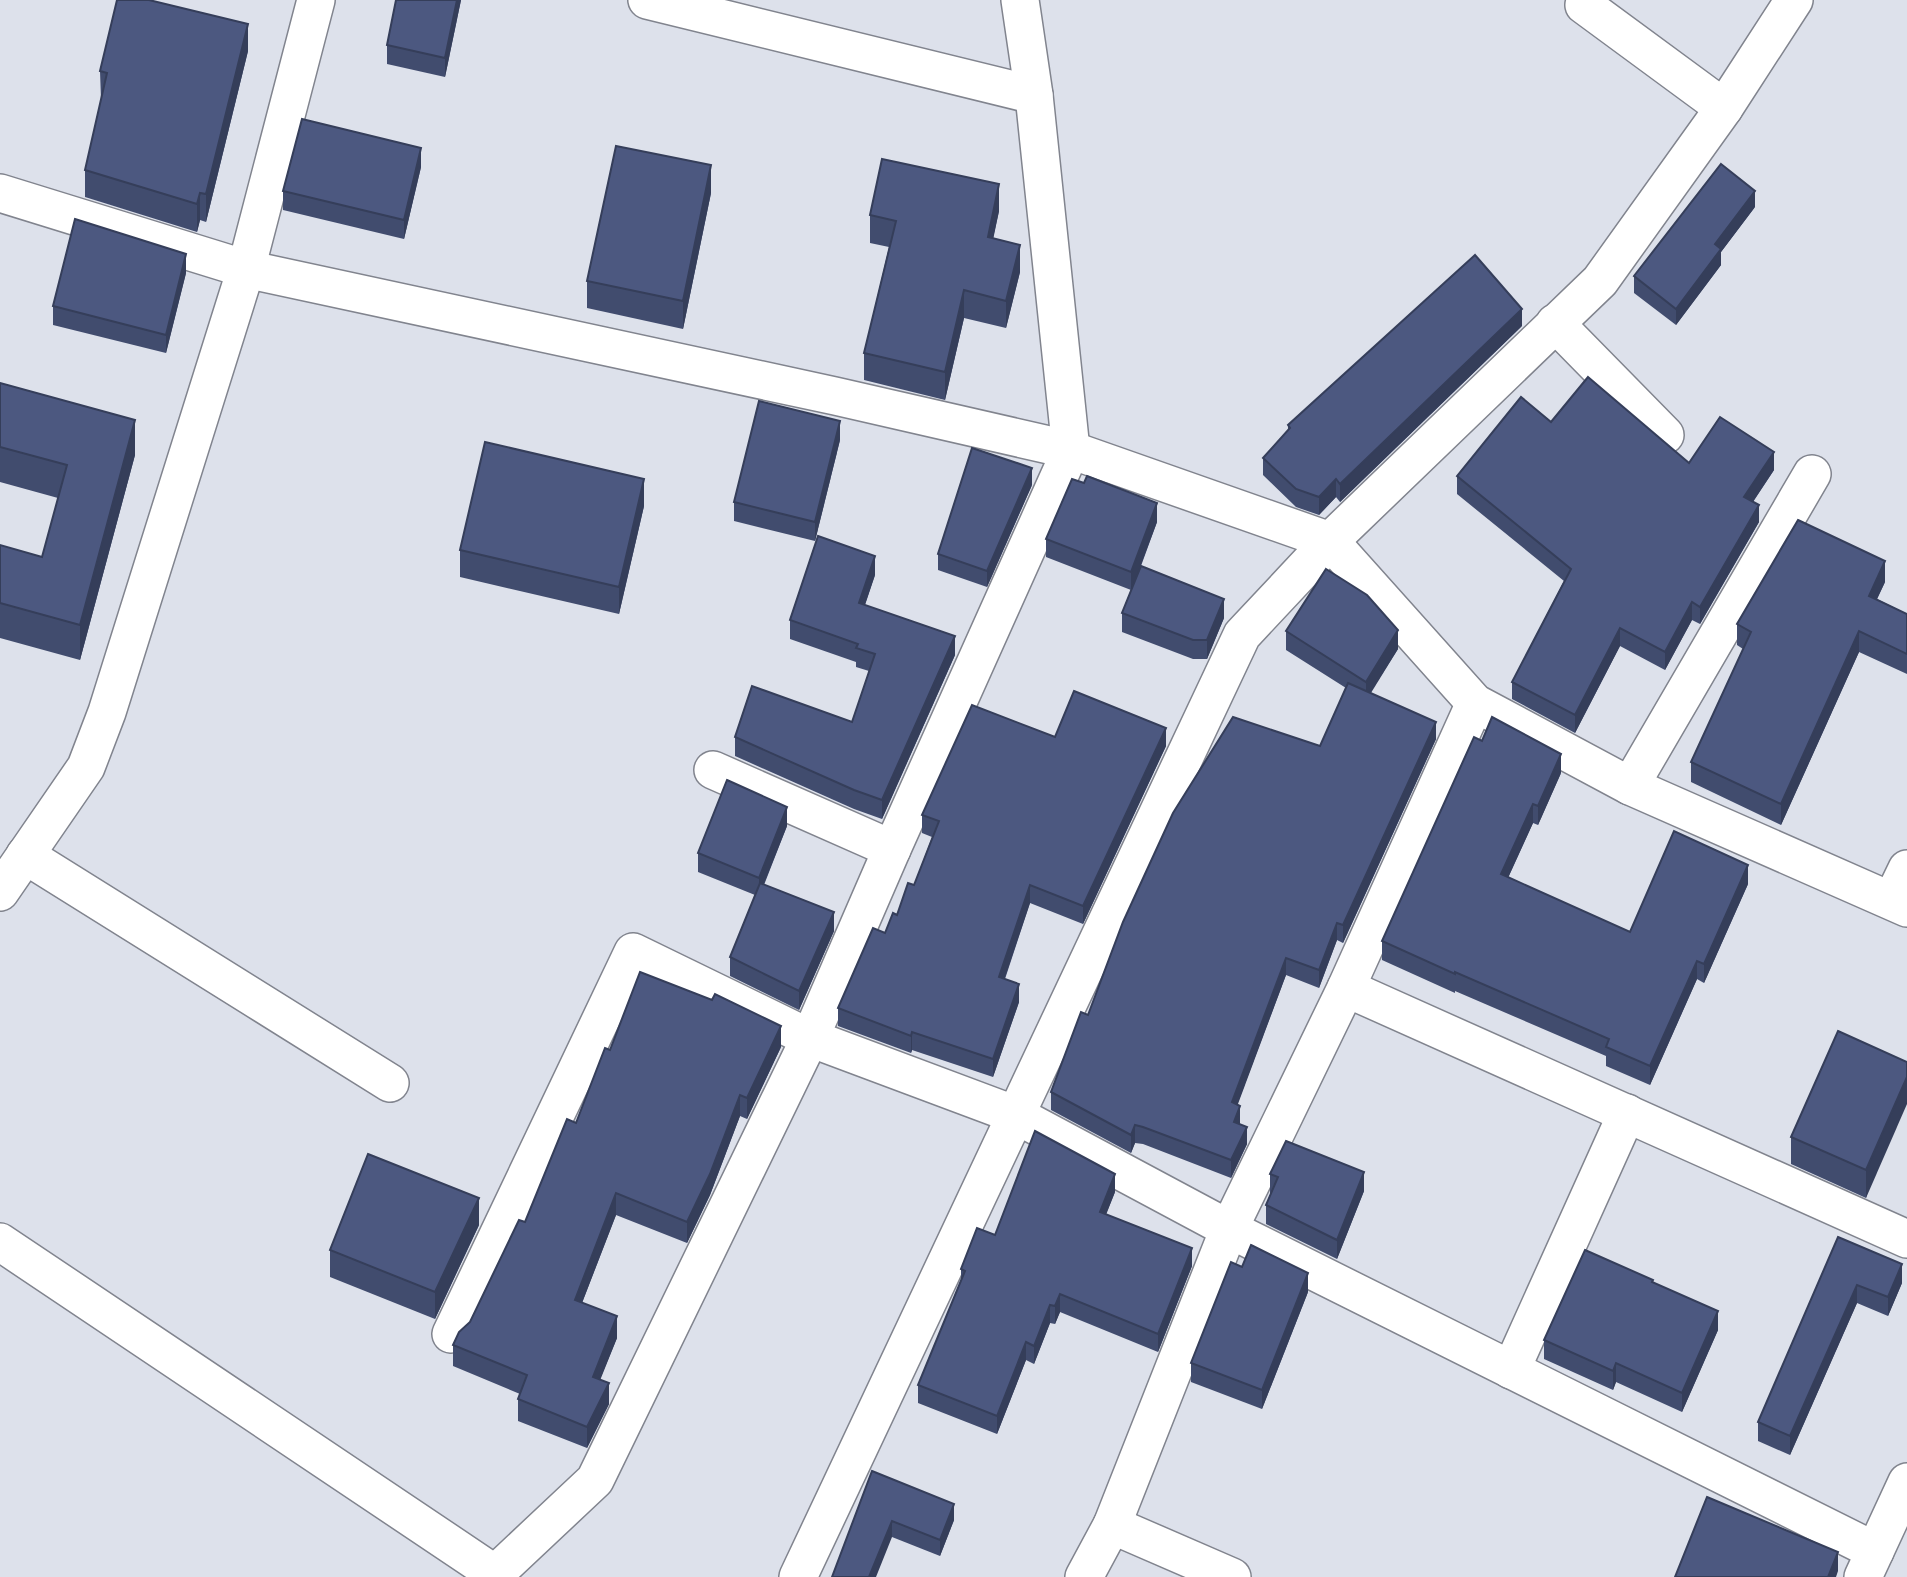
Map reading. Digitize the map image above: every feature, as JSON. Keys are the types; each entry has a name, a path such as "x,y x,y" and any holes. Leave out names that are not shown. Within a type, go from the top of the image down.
{"street":[{"path":"316,0 246,269 107,712 86,767 8,877 390,1083"},
{"path":"647,0 1034,95"},
{"path":"0,1242 495,1574 595,1480 810,1038 1071,450 1034,95 1020,0"},
{"path":"798,1577 1242,635 1330,541 1600,281 1724,108 1794,0"},
{"path":"1584,2 1724,108"},
{"path":"0,193 246,269 822,393 1071,450 1330,541 1475,703 1630,786 1902,892"},
{"path":"1556,323 1665,435"},
{"path":"1630,786 1812,474"},
{"path":"1084,1577 1112,1525 1229,1229 1346,988 1475,703"},
{"path":"713,770 892,849"},
{"path":"450,1334 633,952 810,1038 1016,1115 1229,1229 1511,1370 1869,1564 1907,1482"},
{"path":"1346,988 1907,1239"},
{"path":"1511,1370 1628,1113"},
{"path":"1112,1525 1232,1577"}],"building":[{"path":"117,0 149,0 248,24 206,194 200,193 197,204 85,170 107,73 100,71"},
{"path":"396,0 457,0 445,58 387,45"},
{"path":"302,119 421,148 404,220 283,191"},
{"path":"616,146 711,165 683,301 587,281"},
{"path":"882,159 999,184 988,237 1020,245 1006,301 964,290 945,372 864,353 896,221 870,215"},
{"path":"1721,164 1755,191 1715,244 1721,249 1676,309 1634,276"},
{"path":"75,219 186,254 166,335 53,306"},
{"path":"1475,255 1522,309 1340,484 1336,479 1319,497 1296,489 1263,458 1290,428 1288,425"},
{"path":"1588,377 1689,463 1720,417 1774,452 1744,497 1759,505 1700,607 1692,602 1665,652 1620,628 1575,715 1512,682 1571,569 1457,476 1521,397 1551,422"},
{"path":"0,383 135,420 80,625 0,603 0,545 42,557 67,465 0,447"},
{"path":"759,401 840,421 815,522 734,502"},
{"path":"485,442 644,479 619,587 460,550"},
{"path":"972,448 1032,468 987,571 938,554"},
{"path":"1087,476 1157,503 1131,572 1046,539 1072,479 1084,483"},
{"path":"1798,520 1885,561 1869,596 1907,614 1907,654 1859,631 1781,804 1691,762 1751,632 1737,624"},
{"path":"818,536 875,556 859,603 955,636 882,800 735,737 752,686 852,722 875,654 856,648 858,644 790,620"},
{"path":"1141,566 1224,599 1207,640 1193,640 1122,613"},
{"path":"1326,569 1367,595 1398,630 1366,682 1286,631"},
{"path":"1348,683 1436,722 1343,925 1337,923 1319,970 1286,958 1232,1102 1240,1106 1234,1122 1247,1127 1231,1160 1135,1125 1131,1135 1051,1092 1081,1012 1088,1015 1123,922 1173,813 1233,717 1320,746"},
{"path":"1074,691 1166,728 1083,906 1030,885 999,977 1019,984 993,1059 912,1032 911,1036 838,1008 873,928 885,933 893,913 897,915 908,883 914,885 939,821 922,815 972,705 1055,737"},
{"path":"1492,717 1561,754 1538,806 1533,804 1501,874 1630,932 1674,831 1748,865 1704,964 1697,961 1650,1066 1606,1047 1609,1039 1382,941 1474,737 1482,741"},
{"path":"727,780 787,807 759,878 698,853"},
{"path":"760,883 834,912 799,991 730,957"},
{"path":"640,972 712,1000 715,994 781,1026 747,1098 740,1095 710,1174 687,1222 616,1193 575,1300 617,1316 593,1377 609,1383 587,1427 518,1399 527,1375 453,1345 459,1332 470,1322 519,1220 525,1222 567,1119 576,1123 605,1048 610,1050"},
{"path":"1838,1031 1907,1062 1907,1077 1866,1170 1791,1137"},
{"path":"1035,1131 1115,1174 1100,1212 1192,1248 1158,1334 1060,1294 1055,1306 1050,1305 1034,1346 1026,1342 997,1416 918,1385 965,1271 961,1269 977,1228 995,1235"},
{"path":"1286,1141 1364,1172 1337,1240 1266,1205 1278,1177 1270,1174"},
{"path":"368,1154 479,1198 435,1292 330,1250"},
{"path":"1838,1237 1902,1264 1888,1297 1857,1285 1790,1436 1758,1422"},
{"path":"1251,1245 1308,1273 1262,1390 1191,1363 1231,1262 1242,1267"},
{"path":"1585,1250 1718,1311 1682,1393 1616,1363 1613,1371 1544,1340"},
{"path":"872,1471 954,1504 940,1540 892,1521 869,1577 832,1577"},
{"path":"1707,1497 1838,1552 1828,1577 1675,1577"}]}
